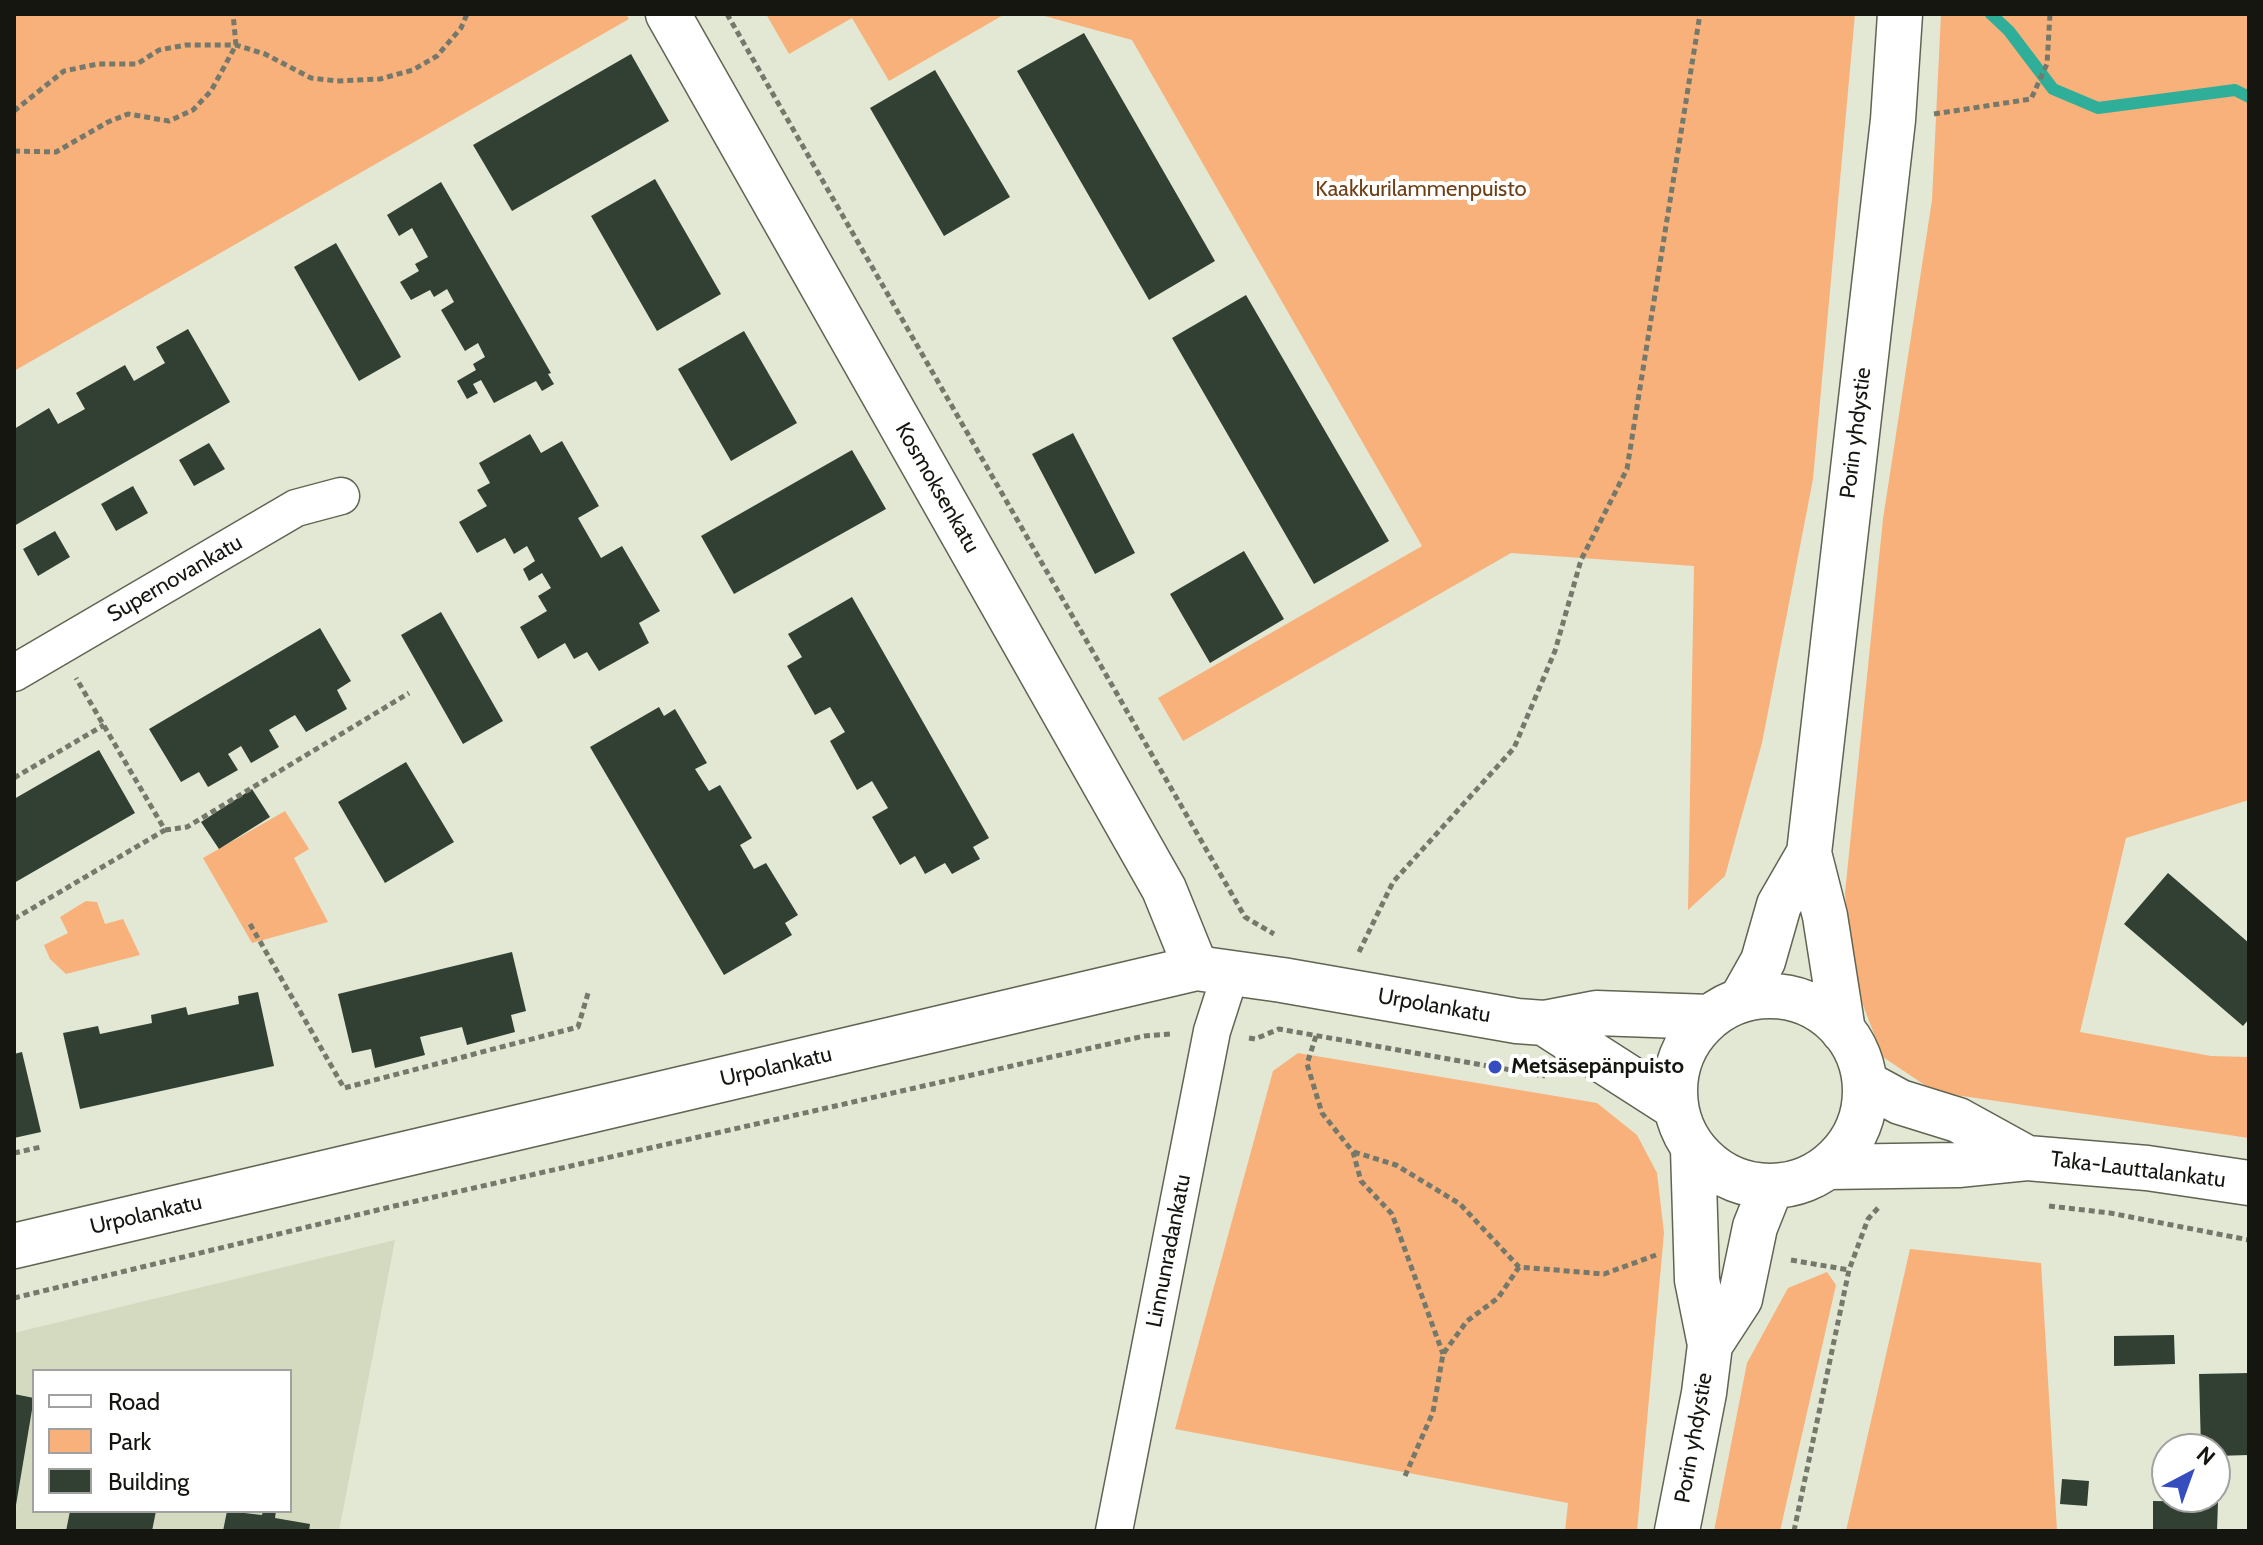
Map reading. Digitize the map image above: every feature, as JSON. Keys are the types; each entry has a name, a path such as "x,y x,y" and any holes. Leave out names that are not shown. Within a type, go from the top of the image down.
{"main road":[{"name":"Kosmoksenkatu","path":"668,14 1164,889 1213,970"},
{"name":"Porin yhdystie","path":"1843,1031 1825,916 1809,853 1893,120 1900,14"},
{"name":"Porin yhdystie","path":"1725,1009 1763,961 1779,905 1809,853"},
{"name":"Urpolankatu","path":"14,1246 1213,970 1517,1021 1544,1023 1596,1013 1725,1009"},
{"path":"1777,996 1801,1001 1825,1013 1843,1031 1858,1055 1865,1083 1863,1111 1856,1132 1844,1151 1828,1167 1801,1182 1771,1187 1741,1183 1718,1172 1693,1149 1675,1107 1675,1082 1681,1056 1697,1030 1725,1009 1777,996"},
{"name":"Urpolankatu","path":"1544,1023 1675,1107"},
{"name":"Taka-Lauttalankatu","path":"1865,1083 1900,1102 1958,1120 2027,1158"},
{"name":"Porin yhdystie","path":"1677,1531 1704,1393 1710,1345 1697,1280 1693,1149"},
{"name":"Taka-Lauttalankatu","path":"1828,1167 1958,1165 2027,1158 2147,1168 2249,1183"},
{"name":"Porin yhdystie","path":"1710,1345 1740,1299 1755,1227 1771,1187"}],"street":[{"name":"Supernovankatu","path":"14,673 296,508 341,496"},
{"name":"Linnunradankatu","path":"1114,1531 1212,1031 1213,970"}],"path":[{"path":"14,151 56,152 128,114 169,121 193,110 211,91 236,45 233,14"},
{"path":"14,111 64,71 98,64 137,64 159,50 186,45 236,45 265,54 311,78 337,81 380,79 413,70 437,56 461,28 467,14"},
{"path":"727,14 1245,917 1289,942 1282,980 1279,1029"},
{"path":"1443,1354 1392,1214 1361,1181 1353,1152 1322,1113 1307,1064 1316,1035 1393,882 1514,748 1555,651 1581,560 1627,469 1700,14"},
{"path":"1893,120 2031,99 2047,64 2050,14"},
{"path":"70,668 165,830"},
{"path":"14,919 165,830 187,827 409,693"},
{"path":"14,778 104,725"},
{"path":"250,924 344,1088 578,1027 589,990"},
{"path":"14,1298 390,1207 1129,1040 1212,1031 1255,1039 1279,1029 1553,1077"},
{"path":"14,1153 41,1147"},
{"path":"1353,1152 1396,1165 1460,1204 1519,1267 1604,1274 1650,1259 1663,1250"},
{"path":"2035,1204 2110,1213 2249,1240"},
{"path":"1794,1531 1849,1270 1868,1219 1882,1205"},
{"path":"1405,1476 1433,1412 1443,1354 1467,1321 1498,1298 1519,1267"}],"shaded area":[{"path":"395,1240 339,1531 14,1531 14,1333"}],"green space":[{"path":"14,14 626,14 629,19 14,371"},
{"path":"766,14 1005,14 889,81 852,18 789,54"},
{"name":"Kaakkurilammenpuisto","path":"1037,14 1855,14 1813,479 1762,743 1725,876 1688,910 1694,566 1511,553 1183,741 1158,698 1422,546 1132,40"},
{"path":"1941,14 2249,14 2249,800 2126,838 2080,1032 2211,1056 2249,1057 2249,1138 1935,1092 1883,1057 1854,982 1845,893 1883,519 1932,200"},
{"path":"285,811 309,849 294,858 328,922 252,943 203,858"},
{"path":"86,901 97,902 105,924 123,919 140,955 66,974 50,959 44,945 68,933 60,917"},
{"path":"1298,1053 1597,1103 1637,1135 1657,1173 1664,1233 1637,1531 1565,1531 1568,1503 1175,1429 1273,1071"},
{"path":"1910,1249 2041,1263 2057,1531 1846,1531"},
{"path":"1827,1272 1836,1285 1780,1531 1714,1531 1747,1363 1788,1288"}],"building":[{"path":"1084,33 1215,261 1149,300 1017,71"},
{"path":"631,54 669,121 512,211 473,145"},
{"path":"935,70 1010,197 944,236 870,108"},
{"path":"655,179 721,294 657,331 591,216"},
{"path":"441,182 551,373 548,374 554,384 542,391 536,381 494,403 481,380 473,384 478,393 467,399 457,381 476,370 473,364 485,357 478,343 465,351 441,310 454,302 447,289 434,297 430,290 411,300 400,282 419,271 415,264 428,257 412,228 399,236 387,215"},
{"path":"336,243 401,357 359,381 294,267"},
{"path":"1246,295 1389,541 1314,584 1172,338"},
{"path":"188,329 230,402 14,526 14,429 49,408 58,424 85,409 76,393 125,365 134,381 165,363 156,347"},
{"path":"744,331 797,423 731,461 678,369"},
{"path":"1073,433 1135,553 1095,574 1032,454"},
{"path":"530,434 541,453 562,441 599,506 578,518 601,558 622,546 660,611 639,623 649,643 599,671 587,652 574,659 565,643 538,659 520,627 547,611 538,596 551,588 542,573 529,581 523,569 535,561 527,546 514,554 505,538 477,553 459,522 487,506 477,490 490,483 479,463"},
{"path":"209,443 225,469 194,486 179,460"},
{"path":"852,450 886,509 734,594 701,536"},
{"path":"133,486 148,513 116,531 101,504"},
{"path":"55,531 70,557 38,576 23,549"},
{"path":"1244,551 1284,619 1210,663 1170,594"},
{"path":"852,597 989,838 973,847 980,859 952,874 945,863 925,874 915,856 900,865 872,817 888,808 872,781 857,790 830,741 845,732 830,707 815,715 787,666 802,657 788,634"},
{"path":"441,612 503,721 463,744 401,635"},
{"path":"320,628 351,681 337,690 347,709 306,732 295,715 269,730 279,747 251,763 241,746 228,754 238,770 208,787 199,772 181,782 149,729"},
{"path":"659,707 664,716 675,709 707,763 695,769 709,791 720,785 752,838 740,845 754,869 766,863 798,915 785,923 792,935 724,975 590,747"},
{"path":"99,750 135,813 14,883 14,799"},
{"path":"406,762 454,842 385,883 338,802"},
{"path":"252,789 270,817 219,849 201,822"},
{"path":"2168,873 2249,943 2249,1019 2243,1026 2124,924"},
{"path":"512,952 526,1011 511,1015 515,1032 467,1045 462,1027 420,1037 425,1055 375,1068 371,1049 352,1053 338,994"},
{"path":"258,992 274,1066 80,1109 63,1033 98,1026 100,1034 152,1023 151,1015 186,1007 188,1015 239,1004 238,996"},
{"path":"22,1052 41,1132 14,1138 14,1054"},
{"path":"2174,1335 2175,1364 2114,1366 2114,1336"},
{"path":"2249,1373 2249,1455 2231,1456 2231,1433 2201,1433 2199,1374"},
{"path":"14,1394 32,1398 32,1410 14,1505"},
{"path":"2062,1479 2089,1481 2087,1506 2060,1504"},
{"path":"70,1513 156,1513 152,1531 66,1531"},
{"path":"227,1513 276,1513 275,1518 310,1524 309,1531 223,1531"},
{"path":"2153,1513 2218,1513 2217,1531 2153,1531"}],"waterway":[{"path":"1991,14 2009,31 2053,89 2098,108 2235,90 2249,97"}],"place":[{"name":"Metsäsepänpuisto","path":"1495,1067"}]}
